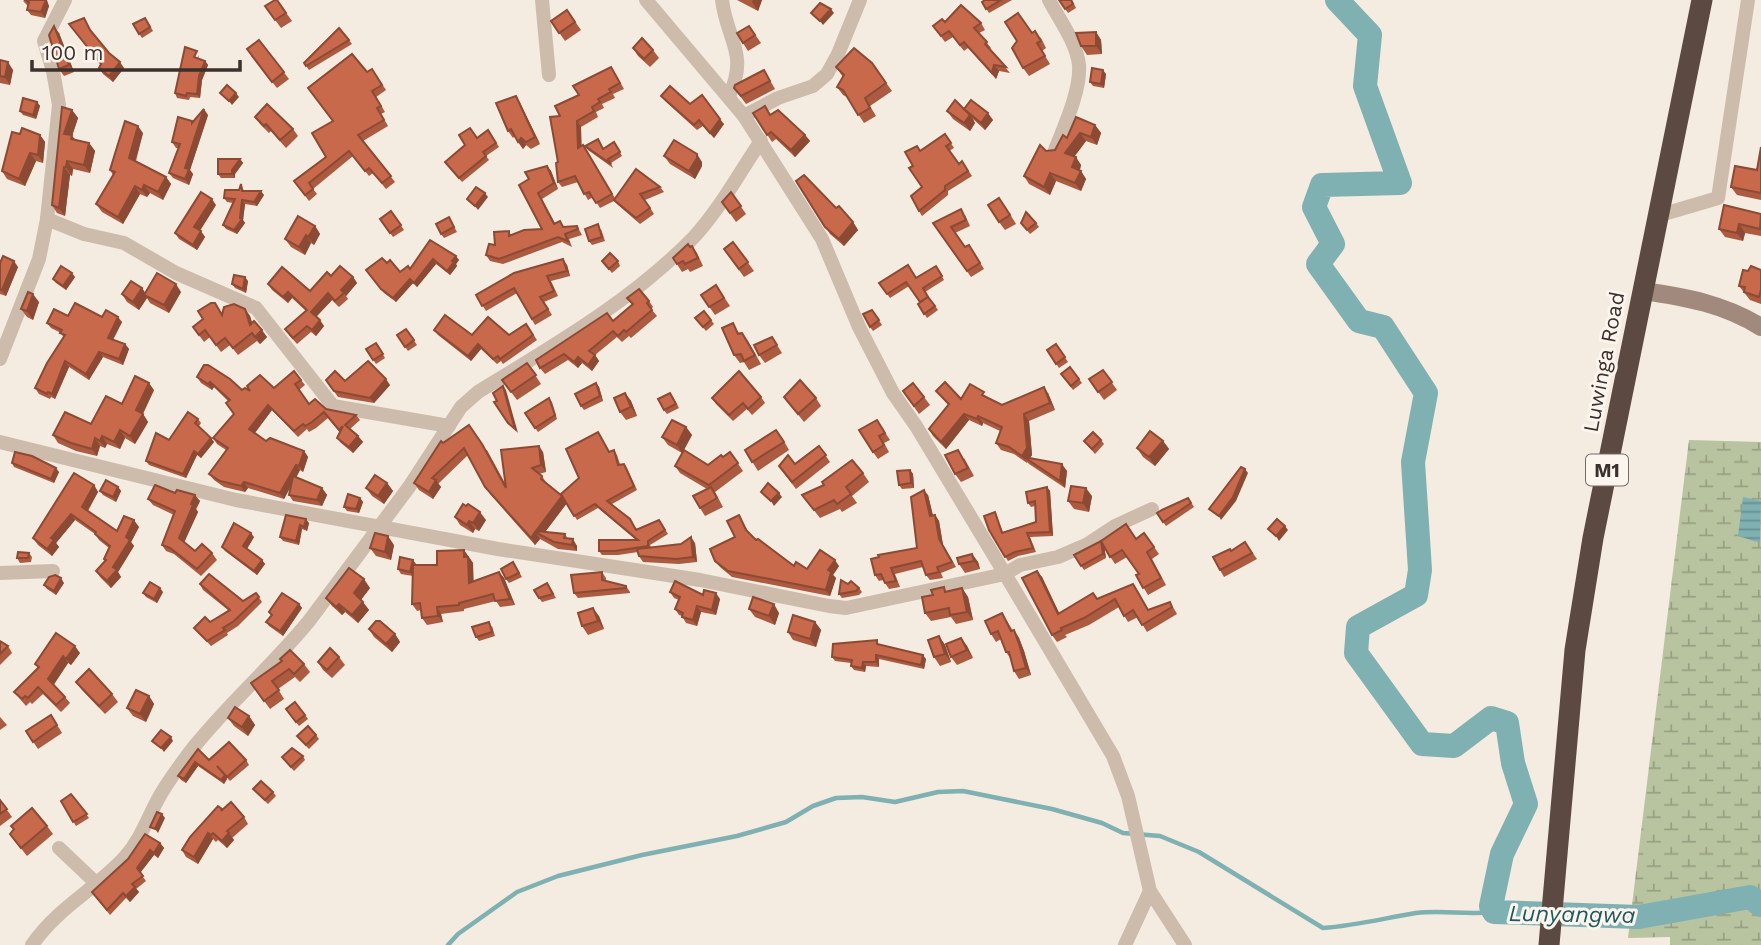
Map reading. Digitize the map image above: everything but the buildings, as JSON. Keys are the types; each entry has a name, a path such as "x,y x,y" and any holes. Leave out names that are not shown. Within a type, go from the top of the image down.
{"highway":[{"name":"Luwinga Road","path":"1549,945 1575,650 1593,538 1702,0"}],"street":[{"path":"0,359 39,259 47,219 59,105 44,41 65,0"},
{"path":"542,0 549,75"},
{"path":"646,0 744,116 822,239 859,327 893,393 916,426 1113,757 1128,796 1150,891 1185,945"},
{"path":"722,0 739,62 729,96"},
{"path":"744,116 778,98 813,86 827,74 860,0"},
{"path":"1049,0 1079,64 1073,98 1055,150"},
{"path":"1657,216 1718,198 1748,0"},
{"path":"32,945 55,916 115,867 132,848 170,779 233,703 292,642 410,487 461,407 478,392 606,312 663,267 703,225 761,141"},
{"path":"47,219 84,234 124,243 176,273 256,308 333,405 449,426"},
{"path":"1643,291 1707,302 1734,311 1761,327"},
{"path":"0,442 236,500 498,549 700,580 846,608 1005,574 1020,565 1058,557 1152,509"},
{"path":"0,573 53,571"},
{"path":"59,848 96,883"},
{"path":"1125,945 1150,891"}],"green space":[{"path":"1689,440 1761,442 1761,945 1670,945 1670,937 1628,938"}],"water":[{"path":"1743,497 1761,501 1760,543 1738,536"}],"waterway":[{"name":"Lunyangwa","path":"1337,0 1370,35 1365,86 1400,183 1322,185 1314,207 1333,244 1318,264 1359,321 1383,327 1426,393 1413,462 1420,570 1416,595 1358,627 1356,653 1422,744 1454,746 1491,718 1507,723 1513,763 1526,804 1502,854 1491,906 1494,912 1639,917 1750,897 1761,905"},
{"path":"448,945 458,934 517,892 558,876 642,855 737,836 786,822 813,806 836,798 862,797 895,802 938,792 963,791 1052,809 1102,823 1123,833 1160,836 1199,852 1323,928 1416,913 1494,912"}]}
